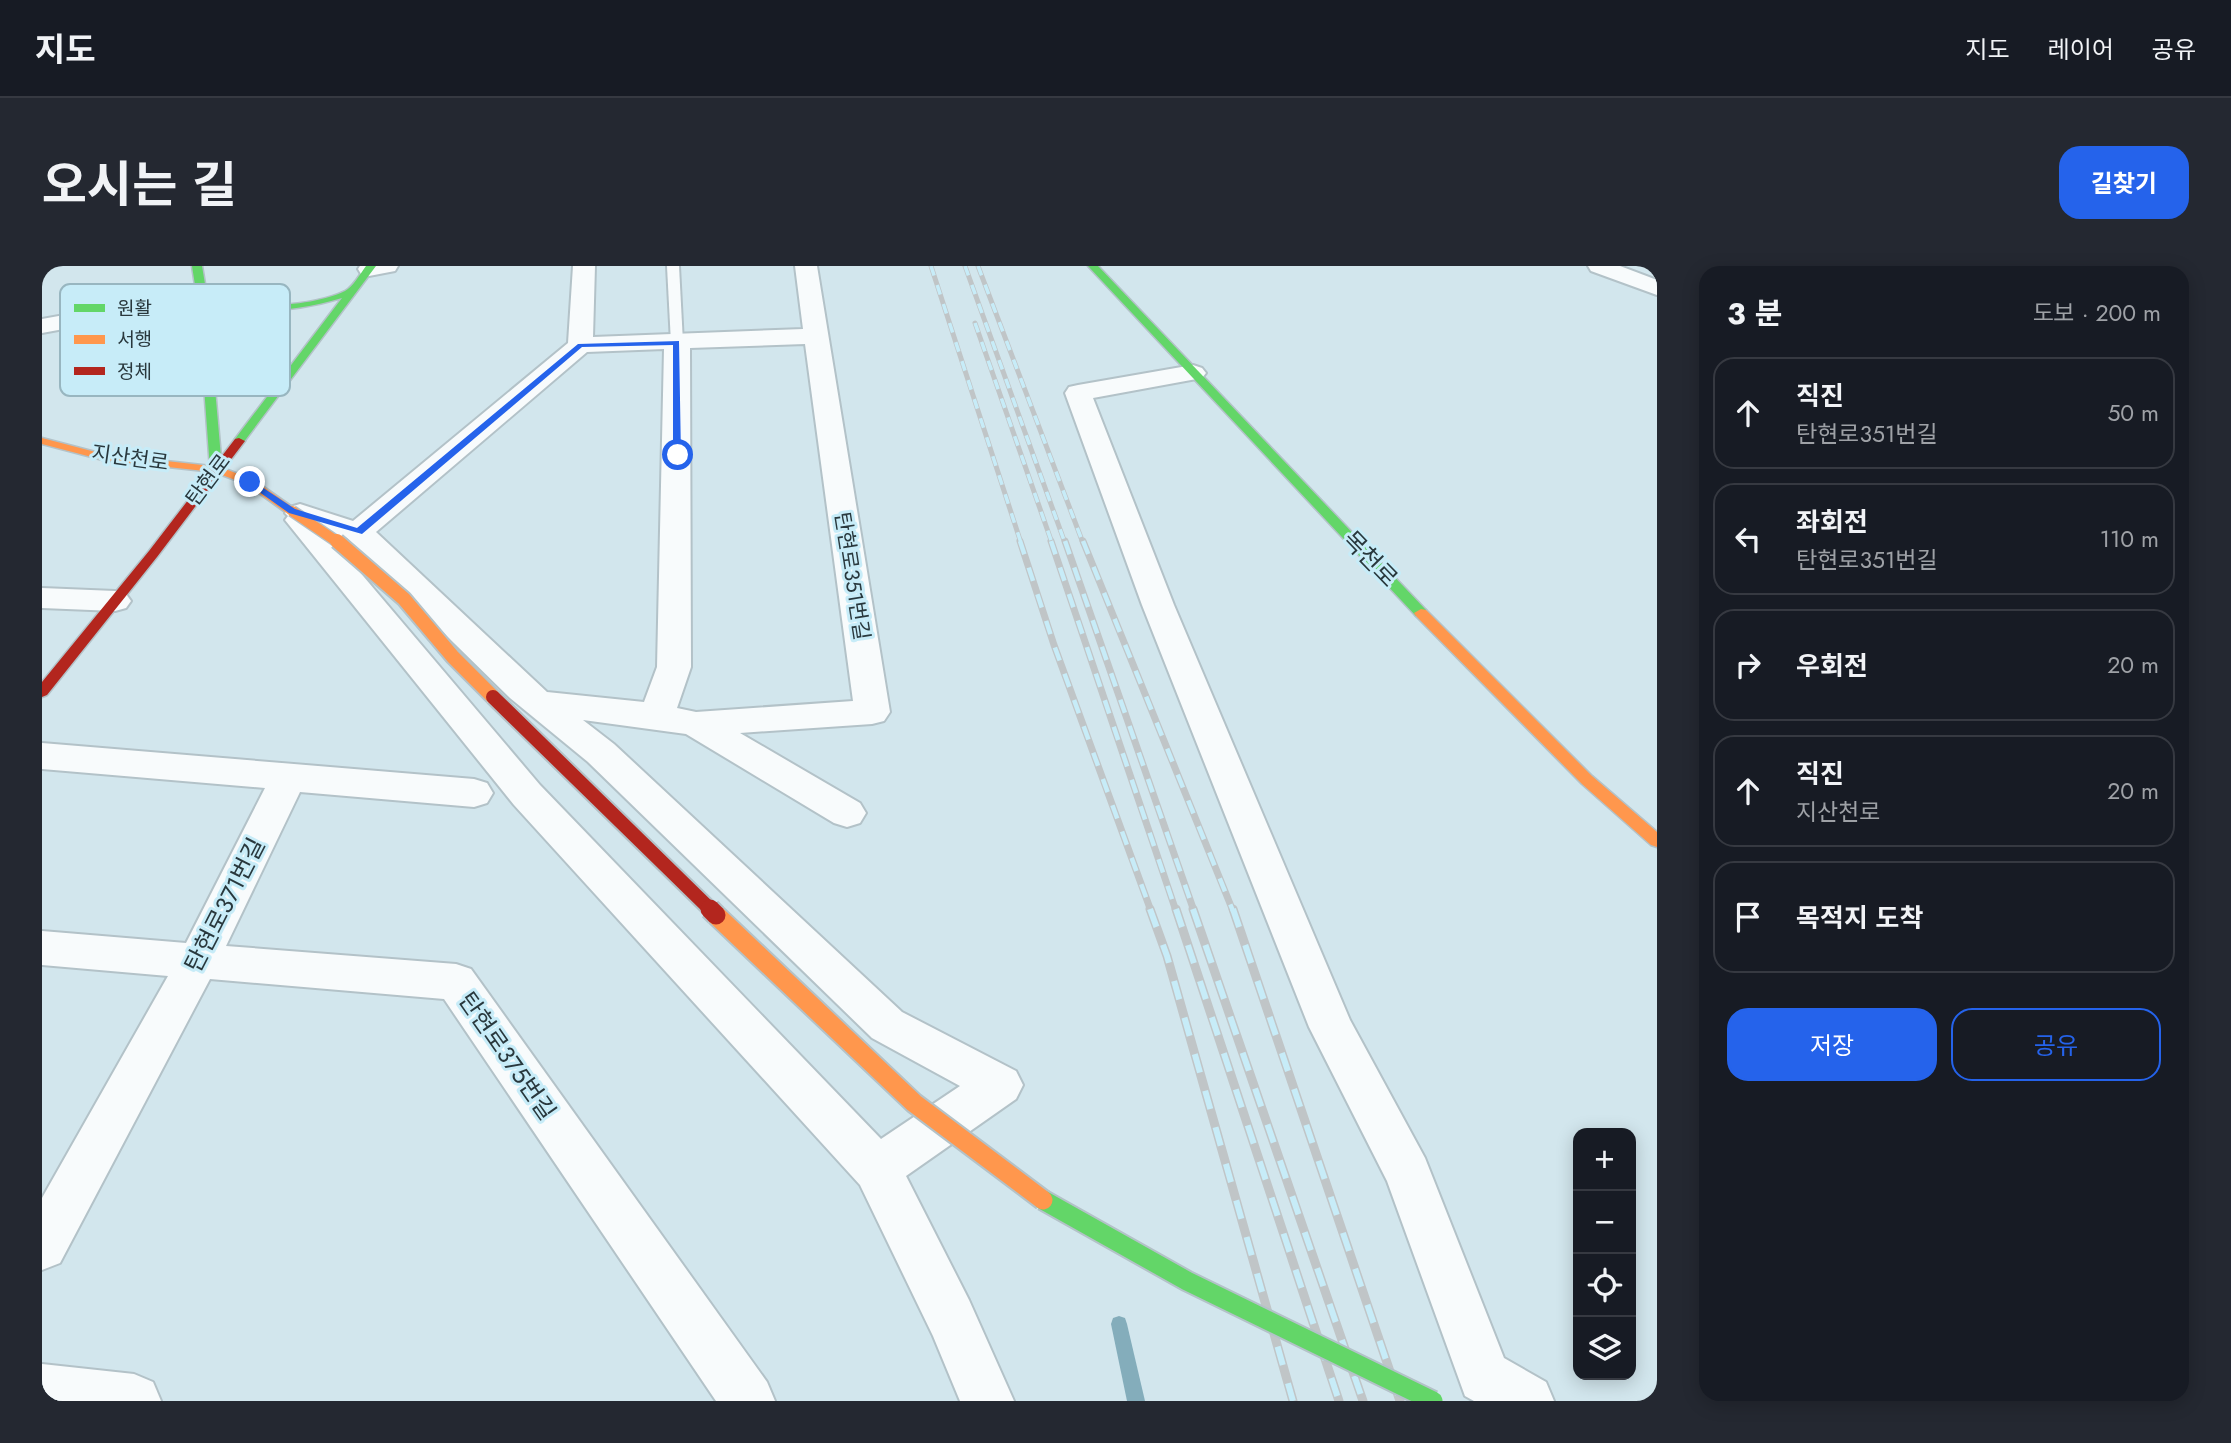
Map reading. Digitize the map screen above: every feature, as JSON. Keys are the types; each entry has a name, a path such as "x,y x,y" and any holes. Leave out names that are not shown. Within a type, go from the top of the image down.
{"street":[{"path":"197,266 200,284"},
{"path":"580,345 584,266"},
{"name":"탄현로351번길","path":"538,703 656,716 696,724 873,712 806,266"},
{"name":"목천로","path":"1093,266 1459,653 1587,780 1657,841"},
{"path":"1599,266 1657,288"},
{"name":"탄현로","path":"290,372 350,293 376,267"},
{"path":"290,309 311,306 350,293"},
{"path":"42,326 60,323"},
{"path":"358,532 580,345 816,336"},
{"path":"656,716 674,667 677,343"},
{"path":"1193,373 1078,393 1158,605 1331,1027 1408,1174 1505,1389"},
{"path":"210,396 216,470"},
{"name":"탄현로","path":"42,692 153,555 272,396"},
{"name":"지산천로","path":"42,441 103,457 216,470 250,482 336,540 404,599 453,657 651,854 914,1103 1034,1195 1186,1281 1433,1401"},
{"path":"292,511 358,532 538,703 601,753 887,1025 1000,1085 877,1169"},
{"path":"292,511 527,795 877,1169 951,1318 987,1401"},
{"path":"42,598 115,601"},
{"path":"601,753 643,732 696,724"},
{"name":"탄현로351번길","path":"696,724 847,813"},
{"path":"42,757 474,793"},
{"name":"탄현로371번길","path":"42,1246 197,962 288,779"},
{"name":"탄현로375번길","path":"42,948 456,982 748,1401"},
{"path":"42,1391 134,1401"}],"lane":[{"path":"673,266 677,343"}],"waterway":[{"path":"1119,1324 1136,1401"}],"railway":[{"path":"931,266 1021,543"},
{"path":"965,266 1065,543"},
{"path":"978,266 1083,543"},
{"path":"975,323 1052,543"},
{"path":"1020,541 1054,645 1151,911"},
{"path":"1051,541 1176,911"},
{"path":"1065,541 1194,911"},
{"path":"1083,541 1233,911"},
{"path":"1150,909 1167,956 1293,1401"},
{"path":"1176,909 1339,1401"},
{"path":"1193,909 1363,1401"},
{"path":"1233,909 1400,1401"}],"traffic: fast":[{"path":"197,266 200,284"},
{"path":"290,373 371,266"},
{"path":"1093,266 1421,613"},
{"path":"290,307 350,293"},
{"path":"210,396 216,469"},
{"path":"239,441 273,396"},
{"path":"1043,1200 1187,1281 1433,1401"}],"traffic: slow":[{"path":"42,441 103,457 216,469 250,482 292,511"},
{"path":"292,511 336,540 404,599 453,657 493,697"},
{"path":"1421,613 1587,780 1657,841"},
{"path":"716,915 914,1103 1043,1200"}],"traffic: jam":[{"path":"42,692 153,554 239,441"},
{"path":"493,697 716,915"}],"route":[{"path":"250,482 292,511 358,532 580,345 677,343 678,455"}]}
